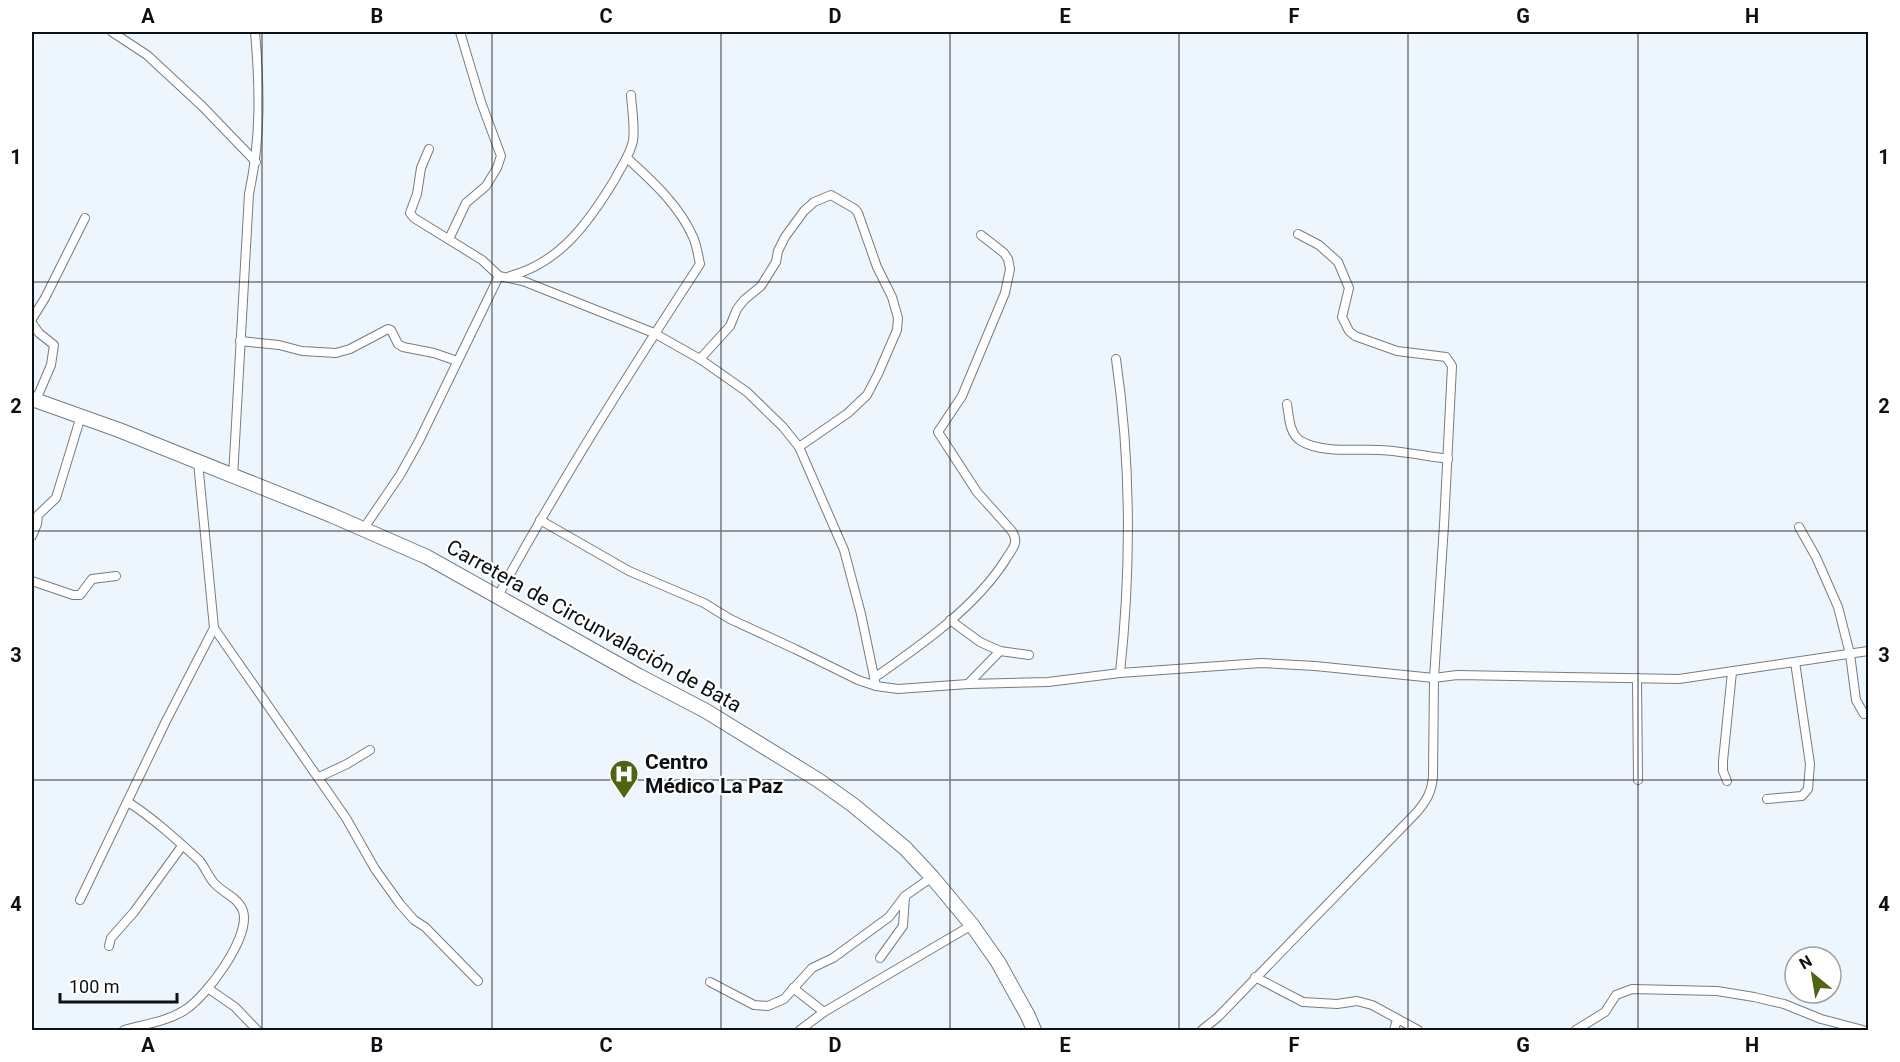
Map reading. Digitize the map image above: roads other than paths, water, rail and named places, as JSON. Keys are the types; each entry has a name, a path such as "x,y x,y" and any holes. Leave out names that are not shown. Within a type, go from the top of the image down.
{"main road":[{"name":"Carretera de Circunvalación de Bata","path":"34,400 81,416 364,528 427,557 706,711 818,780 853,805 905,848 932,877 972,925 998,962 1034,1030"}],"street":[{"path":"112,32 147,55 202,106 256,162"},
{"path":"233,477 249,194 256,162 259,121 260,85 255,32"},
{"path":"449,239 466,203 486,186 501,156 481,102 460,32"},
{"path":"364,528 400,475 419,441 457,361 502,276 535,267 550,259 570,243 599,206 627,158 633,141 631,95"},
{"path":"429,149 421,168 417,194 410,213 414,218 482,260 502,276 536,286 654,333 700,358 747,392 783,427 799,447 844,550 861,614 875,682"},
{"path":"498,596 540,520 654,333 700,264 693,238 682,218 661,189 627,158"},
{"path":"700,358 730,326 737,309 744,300 761,286 776,262 778,251 785,237 804,210 814,202 831,195 855,209 877,267 892,297 898,318 897,330 867,395 848,413 799,447"},
{"path":"34,400 51,365 54,345 39,333 32,321 85,218"},
{"path":"1202,1030 1218,1017 1409,821 1426,801 1432,789 1434,678 1452,376 1449,361 1440,356 1414,355 1397,351 1355,336 1349,331 1342,317 1349,288 1342,269 1332,256 1298,234"},
{"path":"875,682 985,588 1015,544 1015,537 1011,530 976,492 939,432 962,396 1005,293 1010,269 1008,259 1004,253 981,235"},
{"path":"240,341 279,345 302,351 336,353 350,349 388,329 391,330 398,344 403,347 434,353 457,361"},
{"path":"1116,359 1123,407 1127,496 1125,630 1120,673"},
{"path":"1287,404 1289,424 1294,435 1301,442 1328,449 1378,450 1448,459"},
{"path":"32,536 38,515 56,498 81,416"},
{"path":"198,462 214,628 319,777 375,869 400,904 478,981"},
{"path":"540,520 629,572 704,603 730,619 858,680 898,689 1048,682 1120,673 1276,663 1434,678 1457,675 1679,679 1869,651"},
{"path":"1799,527 1816,557 1838,607 1850,654 1856,700 1864,714"},
{"path":"32,581 73,595 80,595 92,579 116,576"},
{"path":"950,620 980,642 1000,651 1029,655"},
{"path":"80,900 165,723 214,628"},
{"path":"968,684 1000,651"},
{"path":"1767,799 1802,796 1808,789 1810,764 1794,662"},
{"path":"1727,781 1723,771 1723,761 1732,672"},
{"path":"1637,678 1638,780"},
{"path":"319,777 370,750"},
{"path":"124,1030 161,1022 196,1002 231,956 243,929 243,909 238,902 216,885 202,865 182,846 128,802"},
{"path":"109,946 111,938 134,912 182,846"},
{"path":"710,982 754,1005 768,1006 784,999 812,968 833,957 889,917 905,896 932,877"},
{"path":"880,958 903,926 905,896"},
{"path":"800,1030 824,1012 972,925"},
{"path":"1255,978 1303,1002 1337,1004 1357,1001 1379,1008 1418,1030"},
{"path":"793,988 824,1012"},
{"path":"208,989 235,1007 257,1030"},
{"path":"1576,1030 1605,1012 1616,995 1632,989 1717,991 1754,997 1784,1004 1821,1019 1863,1030"},
{"path":"1394,1030 1397,1020"}],"place":[{"name":"Centro Médico La Paz","path":"624,800"}]}
